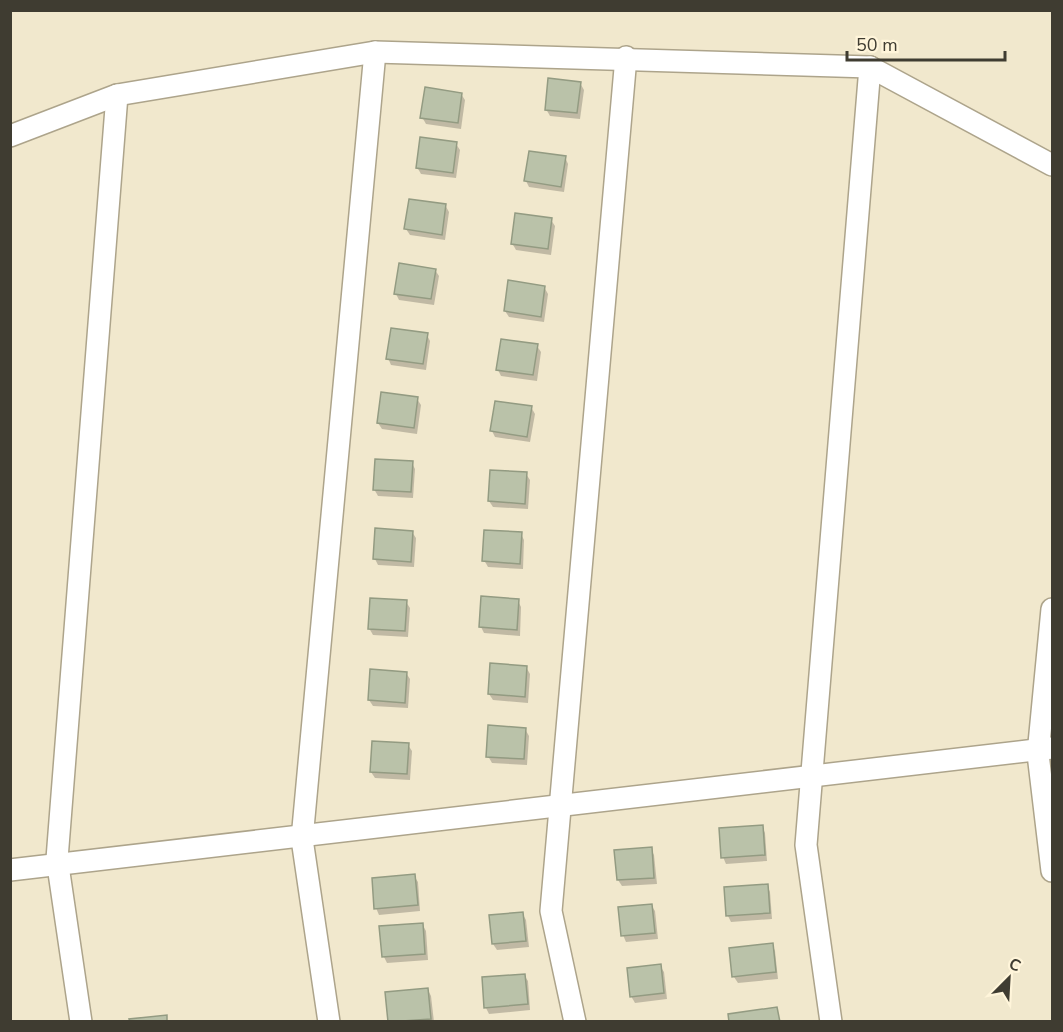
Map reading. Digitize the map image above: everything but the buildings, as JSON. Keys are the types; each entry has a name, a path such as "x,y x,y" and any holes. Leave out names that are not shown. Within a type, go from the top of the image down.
{"street":[{"path":"329,1022 303,836 375,52"},
{"path":"10,136 117,95 375,52 626,58 870,68 1053,165"},
{"path":"575,1022 551,911 626,58"},
{"path":"831,1022 806,845 870,68"},
{"path":"81,1022 58,864 58,847 117,95"},
{"path":"1053,609 1045,749 1053,871"},
{"path":"10,870 1045,749"}]}
